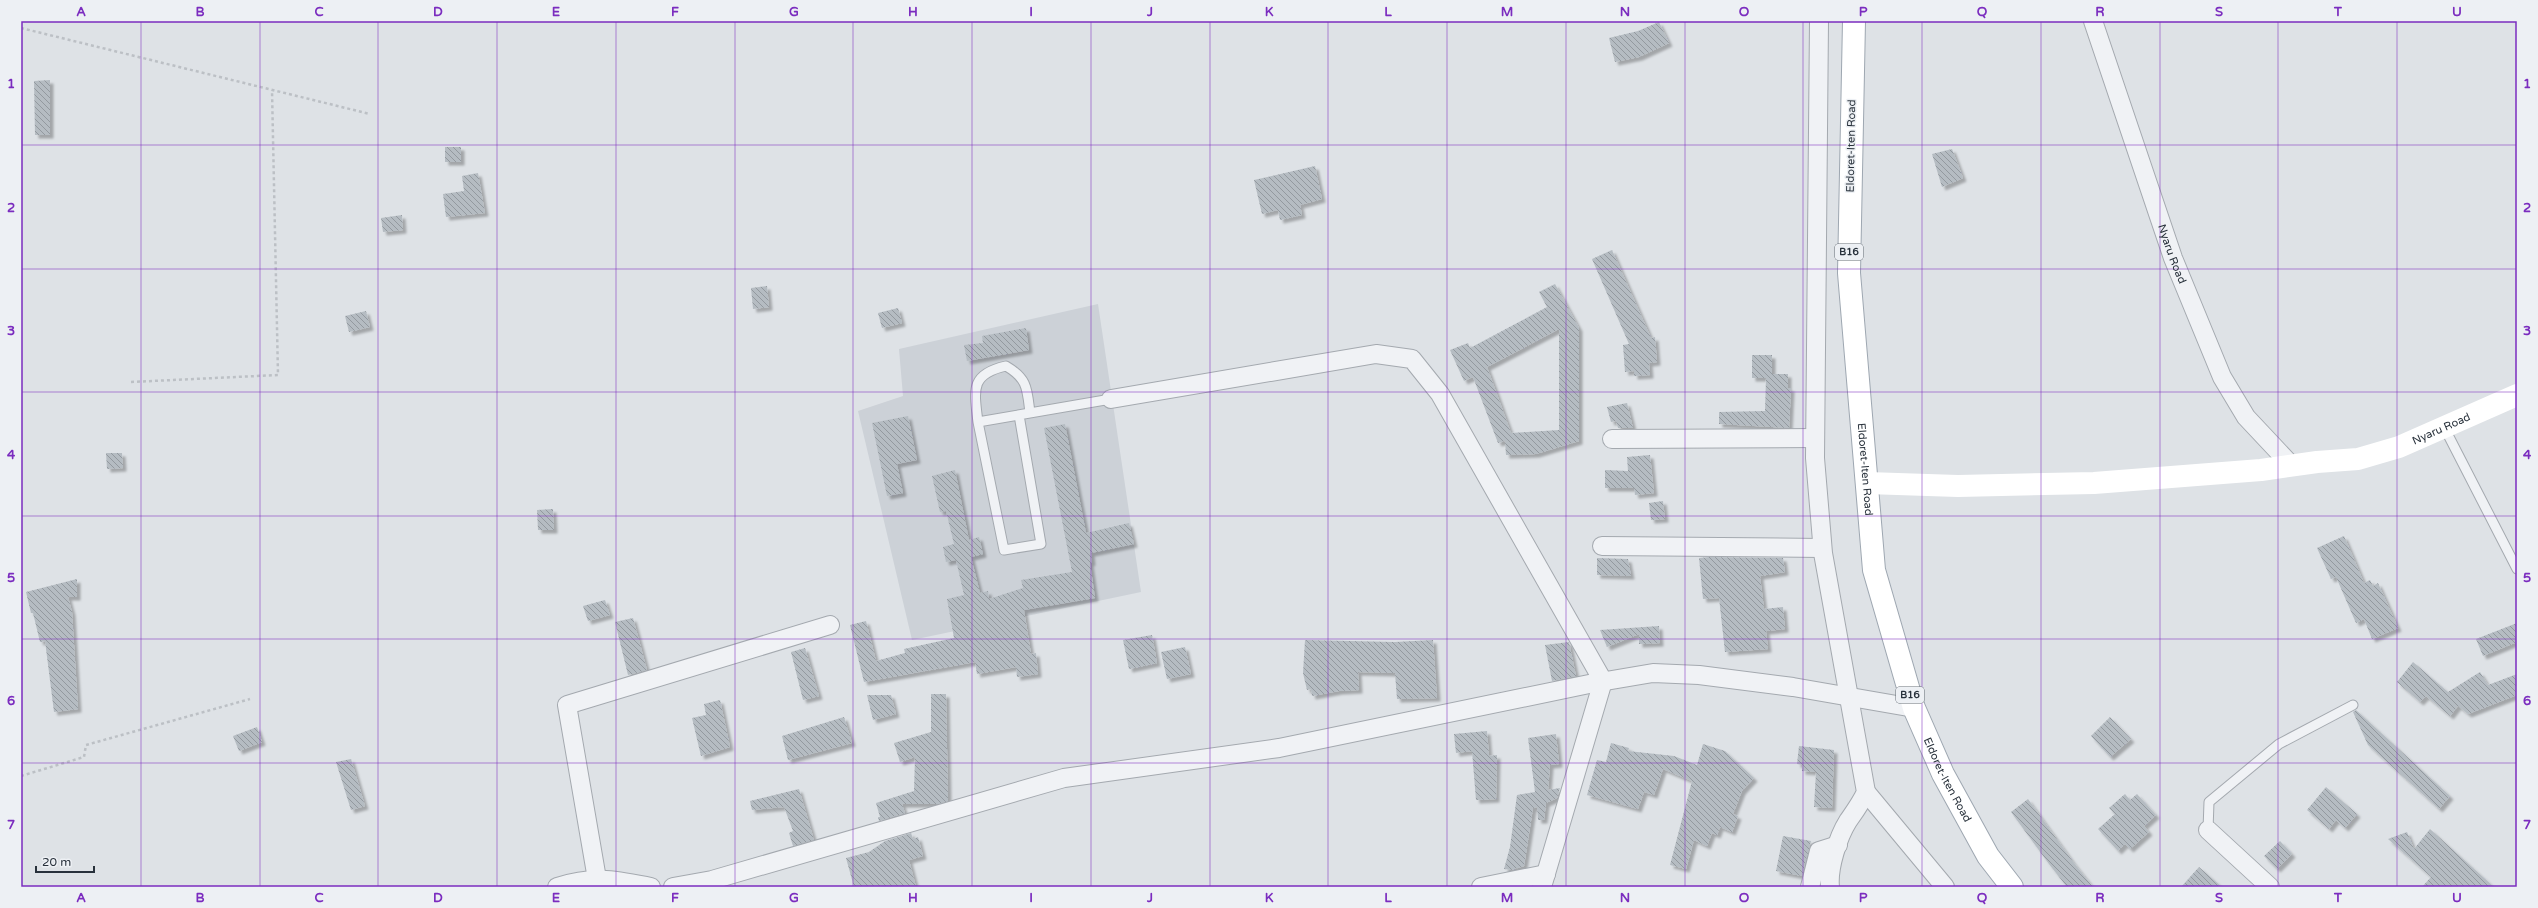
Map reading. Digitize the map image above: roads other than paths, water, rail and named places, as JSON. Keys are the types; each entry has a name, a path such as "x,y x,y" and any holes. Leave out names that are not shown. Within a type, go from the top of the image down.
{"main road":[{"name":"Eldoret-Iten Road","path":"1854,21 1849,273 1874,570 1914,708 1943,774 1988,856 2012,887"},
{"name":"Nyaru Road","path":"1867,483 1958,486 2094,483 2253,471 2317,462 2358,459 2399,447 2517,395"}],"street":[{"path":"1818,21 1815,438 1822,548 1851,699 1866,792 1945,887"},
{"name":"Nyaru Road","path":"2093,21 2173,258 2222,377 2246,417 2292,466"},
{"path":"1111,399 1376,354 1412,359 1440,394 1603,681 1544,880 1481,887"},
{"path":"1612,439 1815,438"},
{"path":"1602,546 1822,548"},
{"path":"596,883 567,705 830,625"},
{"path":"673,887 712,880 1064,778 1278,748 1603,681 1653,673 1699,675 1793,687 1851,699 1914,708"},
{"path":"1830,887 1829,880 1838,845 1847,822 1860,806 1866,792"},
{"path":"2208,830 2270,887"},
{"path":"1810,887 1819,851 1838,845"},
{"path":"557,887 596,883 612,879 652,887"}],"lane":[{"path":"1019,415 1041,544 1004,550 978,422 974,393 979,379 988,370 1006,366 1019,373 1026,384 1030,413"},
{"path":"978,422 1111,399"},
{"path":"2444,428 2517,569"},
{"path":"2208,830 2209,802 2279,744 2353,705"}]}
